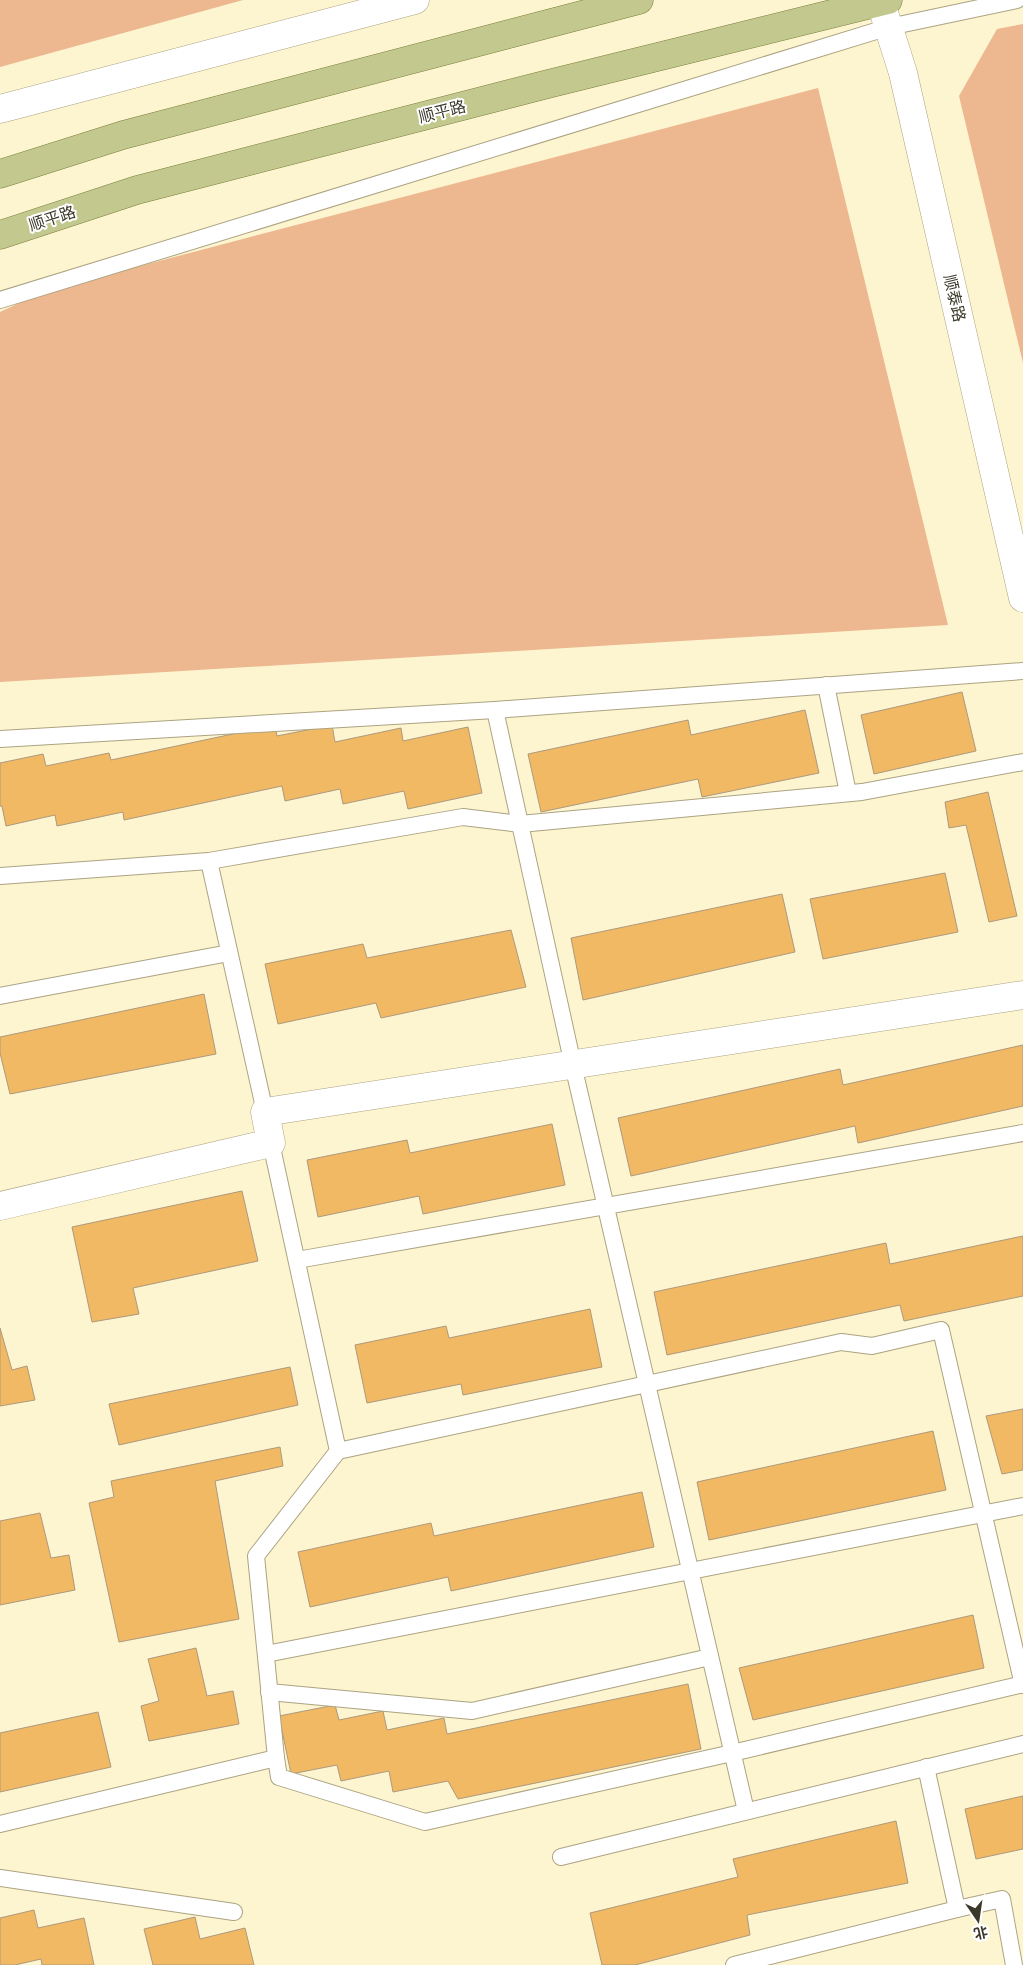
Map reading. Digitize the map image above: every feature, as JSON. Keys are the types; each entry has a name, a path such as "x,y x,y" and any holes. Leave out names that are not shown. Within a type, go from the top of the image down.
{"main road":[{"path":"0,174 123,135 639,0"},
{"name":"顺平路","path":"0,235 137,190 538,86 884,7"}],"street":[{"path":"0,109 415,0"},
{"name":"顺泰路","path":"884,7 904,72 1021,582"},
{"path":"0,1206 271,1143 265,1112 1023,995"}],"lane":[{"path":"0,300 884,7 1017,0"},
{"path":"0,738 495,710 1023,671"},
{"path":"826,685 848,793"},
{"path":"495,710 573,1065 746,1811"},
{"path":"0,876 208,861 463,817 520,824 848,793 1023,762"},
{"path":"208,861 265,1112"},
{"path":"0,996 229,953"},
{"path":"297,1260 1023,1133"},
{"path":"271,1143 338,1451"},
{"path":"941,1330 1023,1684 732,1753 425,1822 279,1777 256,1556 338,1451 647,1384 841,1342 872,1346 941,1330"},
{"path":"266,1654 1023,1506"},
{"path":"269,1692 472,1710 710,1657"},
{"path":"561,1857 1023,1744"},
{"path":"0,1824 276,1758"},
{"path":"926,1768 957,1909"},
{"path":"0,1878 234,1912"},
{"path":"734,1965 957,1909 1002,1900 1014,1965"}],"shaded area":[{"path":"0,0 243,0 0,67"},
{"path":"1023,24 1023,363 959,96 997,29"},
{"path":"818,88 948,625 0,682 0,312 45,291"}],"building":[{"path":"962,692 976,751 874,774 861,715"},
{"path":"805,710 819,773 702,797 698,779 541,812 528,754 688,720 691,735"},
{"path":"275,725 277,736 332,725 335,742 401,728 403,741 468,727 482,793 408,809 404,791 343,804 340,789 285,801 282,786 124,820 123,812 57,826 55,815 6,826 2,806 0,806 0,763 43,754 46,766 109,753 111,760"},
{"path":"988,792 1017,916 989,922 966,825 949,828 945,802"},
{"path":"945,873 958,932 823,959 810,899"},
{"path":"782,894 795,952 583,1000 571,938"},
{"path":"511,930 526,987 381,1018 376,1003 278,1024 265,964 363,944 367,958"},
{"path":"204,994 216,1054 10,1094 0,1053 0,1037"},
{"path":"1023,1045 1023,1106 858,1143 855,1126 631,1176 618,1118 840,1069 843,1085"},
{"path":"552,1124 565,1185 423,1214 419,1196 318,1217 307,1160 407,1140 410,1153"},
{"path":"242,1191 258,1261 133,1288 139,1314 92,1322 72,1227"},
{"path":"1023,1236 1023,1296 904,1321 900,1305 667,1355 654,1292 886,1243 890,1264"},
{"path":"590,1309 602,1367 463,1395 461,1384 367,1403 355,1345 446,1326 449,1338"},
{"path":"0,1328 12,1370 27,1366 35,1400 0,1406"},
{"path":"290,1367 298,1405 119,1445 109,1404"},
{"path":"1023,1409 1023,1470 1002,1474 986,1416"},
{"path":"933,1431 946,1490 709,1540 697,1482"},
{"path":"280,1447 283,1466 215,1481 239,1619 119,1642 89,1503 114,1497 111,1481"},
{"path":"642,1492 654,1547 451,1591 448,1577 310,1607 298,1552 431,1523 434,1536"},
{"path":"40,1513 51,1558 69,1555 75,1590 0,1605 0,1521"},
{"path":"973,1615 984,1668 753,1720 739,1668"},
{"path":"196,1648 207,1696 233,1691 239,1724 149,1741 141,1706 159,1701 148,1659"},
{"path":"688,1684 701,1749 458,1799 448,1781 393,1792 389,1771 341,1781 337,1765 291,1774 279,1716 335,1705 339,1720 383,1711 387,1730 444,1718 447,1734"},
{"path":"98,1712 111,1767 0,1792 0,1733"},
{"path":"1023,1796 1023,1849 976,1859 965,1809"},
{"path":"896,1821 908,1883 747,1915 750,1935 635,1965 602,1965 590,1913 738,1877 733,1859"},
{"path":"34,1910 38,1928 84,1918 94,1965 42,1965 41,1959 15,1965 0,1965 0,1918"},
{"path":"195,1917 200,1939 245,1928 254,1965 153,1965 144,1929"}]}
